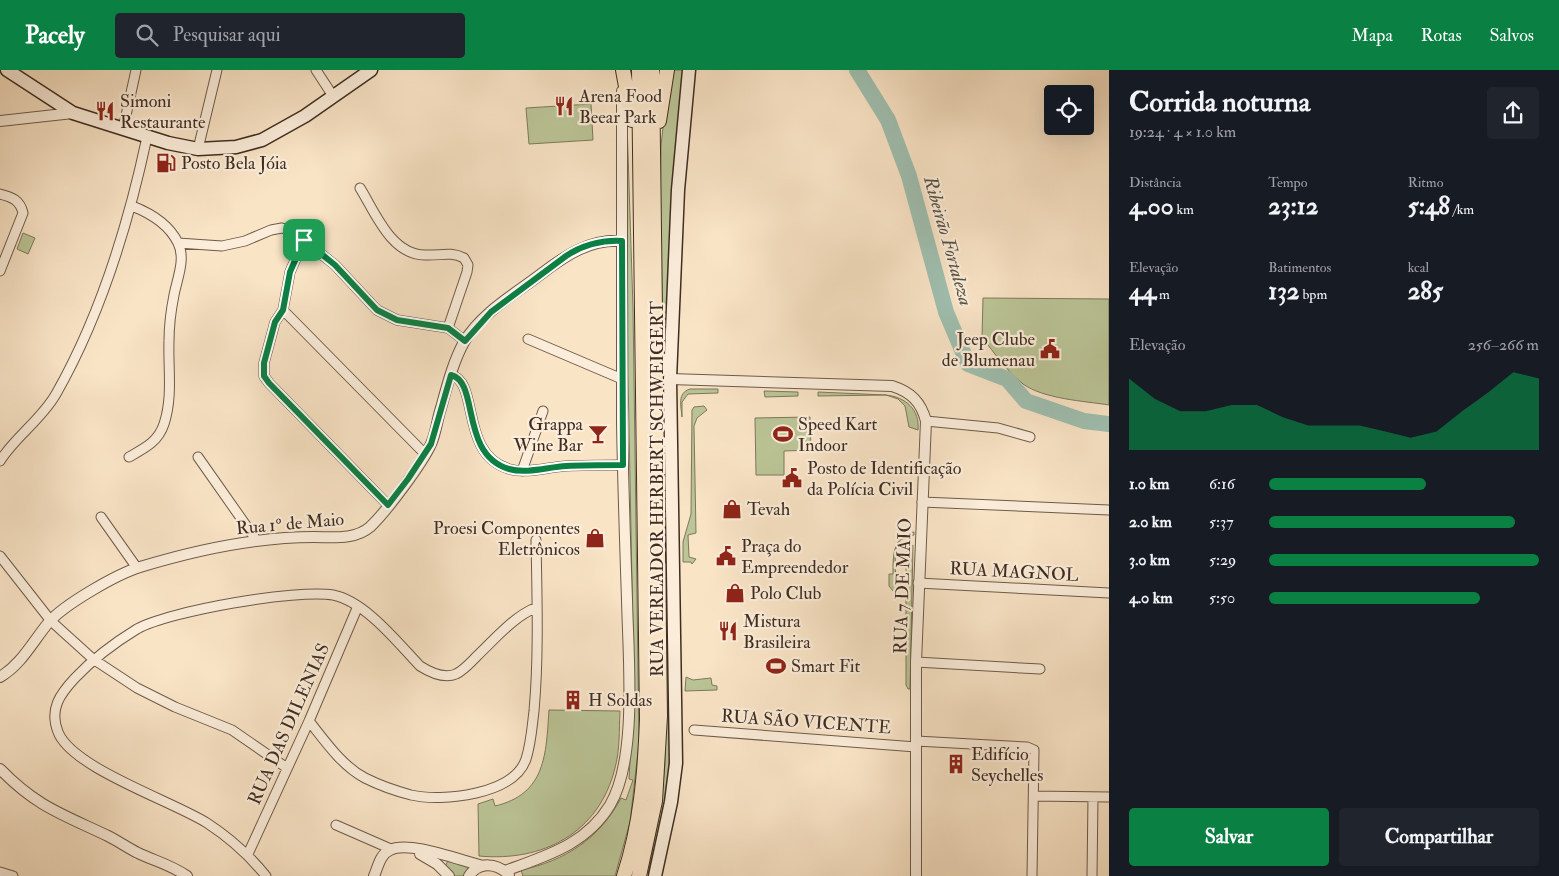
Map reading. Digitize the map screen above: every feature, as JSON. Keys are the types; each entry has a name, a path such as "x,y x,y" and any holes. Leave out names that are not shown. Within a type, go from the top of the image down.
{"main road":[{"path":"7,70 73,113 146,136 198,149 236,147 262,140 305,116 371,70"},
{"path":"622,70 638,168"},
{"path":"639,70 638,168 647,719 637,857 639,876"},
{"path":"624,876 637,857 655,801 659,735 652,70"},
{"path":"654,133 660,118 666,70"},
{"name":"RUA VEREADOR HERBERT SCHWEIGERT","path":"655,876 674,782 676,754 670,380 678,190 689,70"}],"street":[{"path":"123,129 136,70"},
{"path":"198,149 217,70"},
{"path":"316,70 333,96"},
{"path":"336,825 391,849 411,848 482,866 498,866 508,875 556,852 586,834 611,804 620,781 625,751 628,668 622,379 622,70"},
{"path":"0,121 73,113"},
{"path":"0,461 8,449 40,416 55,396 85,334 115,259 132,206 146,136"},
{"path":"360,188 392,238 401,248 412,254 448,253 464,258 468,265 467,272 448,328"},
{"path":"0,194 17,200 22,206 23,213 0,270"},
{"path":"129,457 149,446 158,438 164,424 170,386 170,321 181,264 178,243 153,215 132,206"},
{"path":"178,243 207,246 234,245 272,230 282,228 292,231 335,265 377,310 397,320 448,328 465,341"},
{"path":"304,240 290,272 283,310 275,322 264,363 266,379 388,505"},
{"name":"Rua 1º de Maio","path":"0,677 8,672 28,651 51,620 94,589 137,568 190,553 257,541 295,537 344,537 358,534 370,527 425,454 434,435 451,375 465,341 491,312 576,249 609,240 622,241"},
{"path":"283,310 425,454"},
{"path":"528,339 622,379"},
{"path":"451,375 458,376 465,385 471,421 486,453 503,466 522,470 566,466 623,465"},
{"name":"RUA 7 DE MAIO","path":"670,380 892,386 913,396 923,412 926,422 916,662 916,876"},
{"path":"522,470 543,412"},
{"path":"926,422 998,428 1030,437"},
{"path":"198,457 257,541"},
{"path":"922,502 1109,510"},
{"path":"101,517 137,568"},
{"path":"309,721 343,761 364,777 391,789 412,795 452,796 481,792 503,784 518,775 526,761 530,742 538,665 536,540"},
{"path":"0,556 51,620 93,659 137,688 232,730 287,768"},
{"name":"RUA MAGNOL","path":"918,583 1109,593"},
{"path":"266,876 248,854 208,824 114,777 76,754 64,743 57,732 54,716 57,701 61,692 93,659 138,628 169,618 217,606 316,594 333,596 358,606 420,666 430,672 443,676 456,674 518,617 537,607"},
{"name":"RUA DAS DILENIAS","path":"248,854 309,721 358,606"},
{"path":"916,662 1040,669"},
{"name":"RUA SÃO VICENTE","path":"694,730 916,744 1027,747 1034,750 1034,796"},
{"path":"0,769 32,799 51,810 108,836 139,853 170,864 187,876"},
{"path":"1032,876 1034,796 1109,797"},
{"path":"1092,876 1093,796"},
{"path":"411,848 437,864 449,876"},
{"path":"374,876 381,859 391,849"},
{"path":"469,876 482,866"},
{"path":"0,872 13,876"}],"green space":[{"path":"669,70 684,70 676,154 671,239 666,409 670,748 668,790 651,875 648,874 661,805 665,764 660,225 661,146"},
{"path":"591,104 593,140 529,144 526,108"},
{"path":"627,122 633,308 639,743 630,822 615,876 523,876 521,870 552,861 580,846 592,836 603,825 621,798 626,800 633,780 629,779 634,688 628,374"},
{"path":"23,233 35,238 28,254 17,249"},
{"name":"Jeep Clube de Blumenau","path":"983,298 1109,299 1109,405 1076,401 1042,393 1017,379 982,337"},
{"path":"690,389 718,389 718,393 688,394 682,402 682,417 681,397"},
{"path":"764,391 798,392 798,396 765,397"},
{"path":"818,392 886,395 818,396"},
{"path":"886,395 900,398 910,406 917,416 918,430 909,427 905,406 898,399"},
{"path":"704,406 707,410 697,418 694,426 696,533 688,535 689,557 696,559 692,564 691,562 683,562 683,542 691,514 692,410 694,407"},
{"name":"Speed Kart Indoor","path":"810,417 811,450 784,451 784,475 756,475 755,418"},
{"path":"914,532 914,535 900,540 895,551 896,592 894,592 889,586 889,574 893,574 895,548 901,538"},
{"path":"913,545 910,689 908,689 906,685 906,555 907,549"},
{"path":"686,677 693,680 711,678 712,685 717,686 717,690 685,691"},
{"path":"549,710 620,711 618,754 607,791 596,810 582,826 565,839 546,848 525,854 503,857 479,856 478,804 493,799 495,806 512,800 525,792 534,782 544,757"},
{"path":"448,861 471,867 464,876 454,876 445,866"}],"waterway":[{"name":"Ribeirão Fortaleza","path":"857,70 888,120 909,176 946,312 968,364 1007,379 1026,401 1084,421 1109,424"}],"place":[{"name":"Arena Food Beear Park","path":"564,106"},
{"name":"Simoni Restaurante","path":"105,111"},
{"name":"Posto Bela Jóia","path":"166,163"},
{"name":"Jeep Clube de Blumenau","path":"1050,349"},
{"name":"Grappa Wine Bar","path":"598,434"},
{"name":"Speed Kart Indoor","path":"783,434"},
{"name":"Posto de Identificação da Polícia Civil","path":"792,478"},
{"name":"Tevah","path":"732,509"},
{"name":"Proesi Componentes Eletrônicos","path":"595,538"},
{"name":"Praça do Empreendedor","path":"726,556"},
{"name":"Polo Club","path":"735,593"},
{"name":"Mistura Brasileira","path":"728,631"},
{"name":"Smart Fit","path":"776,666"},
{"name":"H Soldas","path":"573,700"},
{"name":"Edifício Seychelles","path":"956,764"}],"route":[{"path":"304,240 335,265 377,310 397,320 448,328 465,341 491,312 504,301 576,249 609,240 622,241 623,465 566,466 522,470 509,469 497,463 486,453 476,436 471,421 465,385 458,376 451,375 431,444 420,463 388,505 264,376 264,363 275,322 283,310 290,272 304,240"}]}
